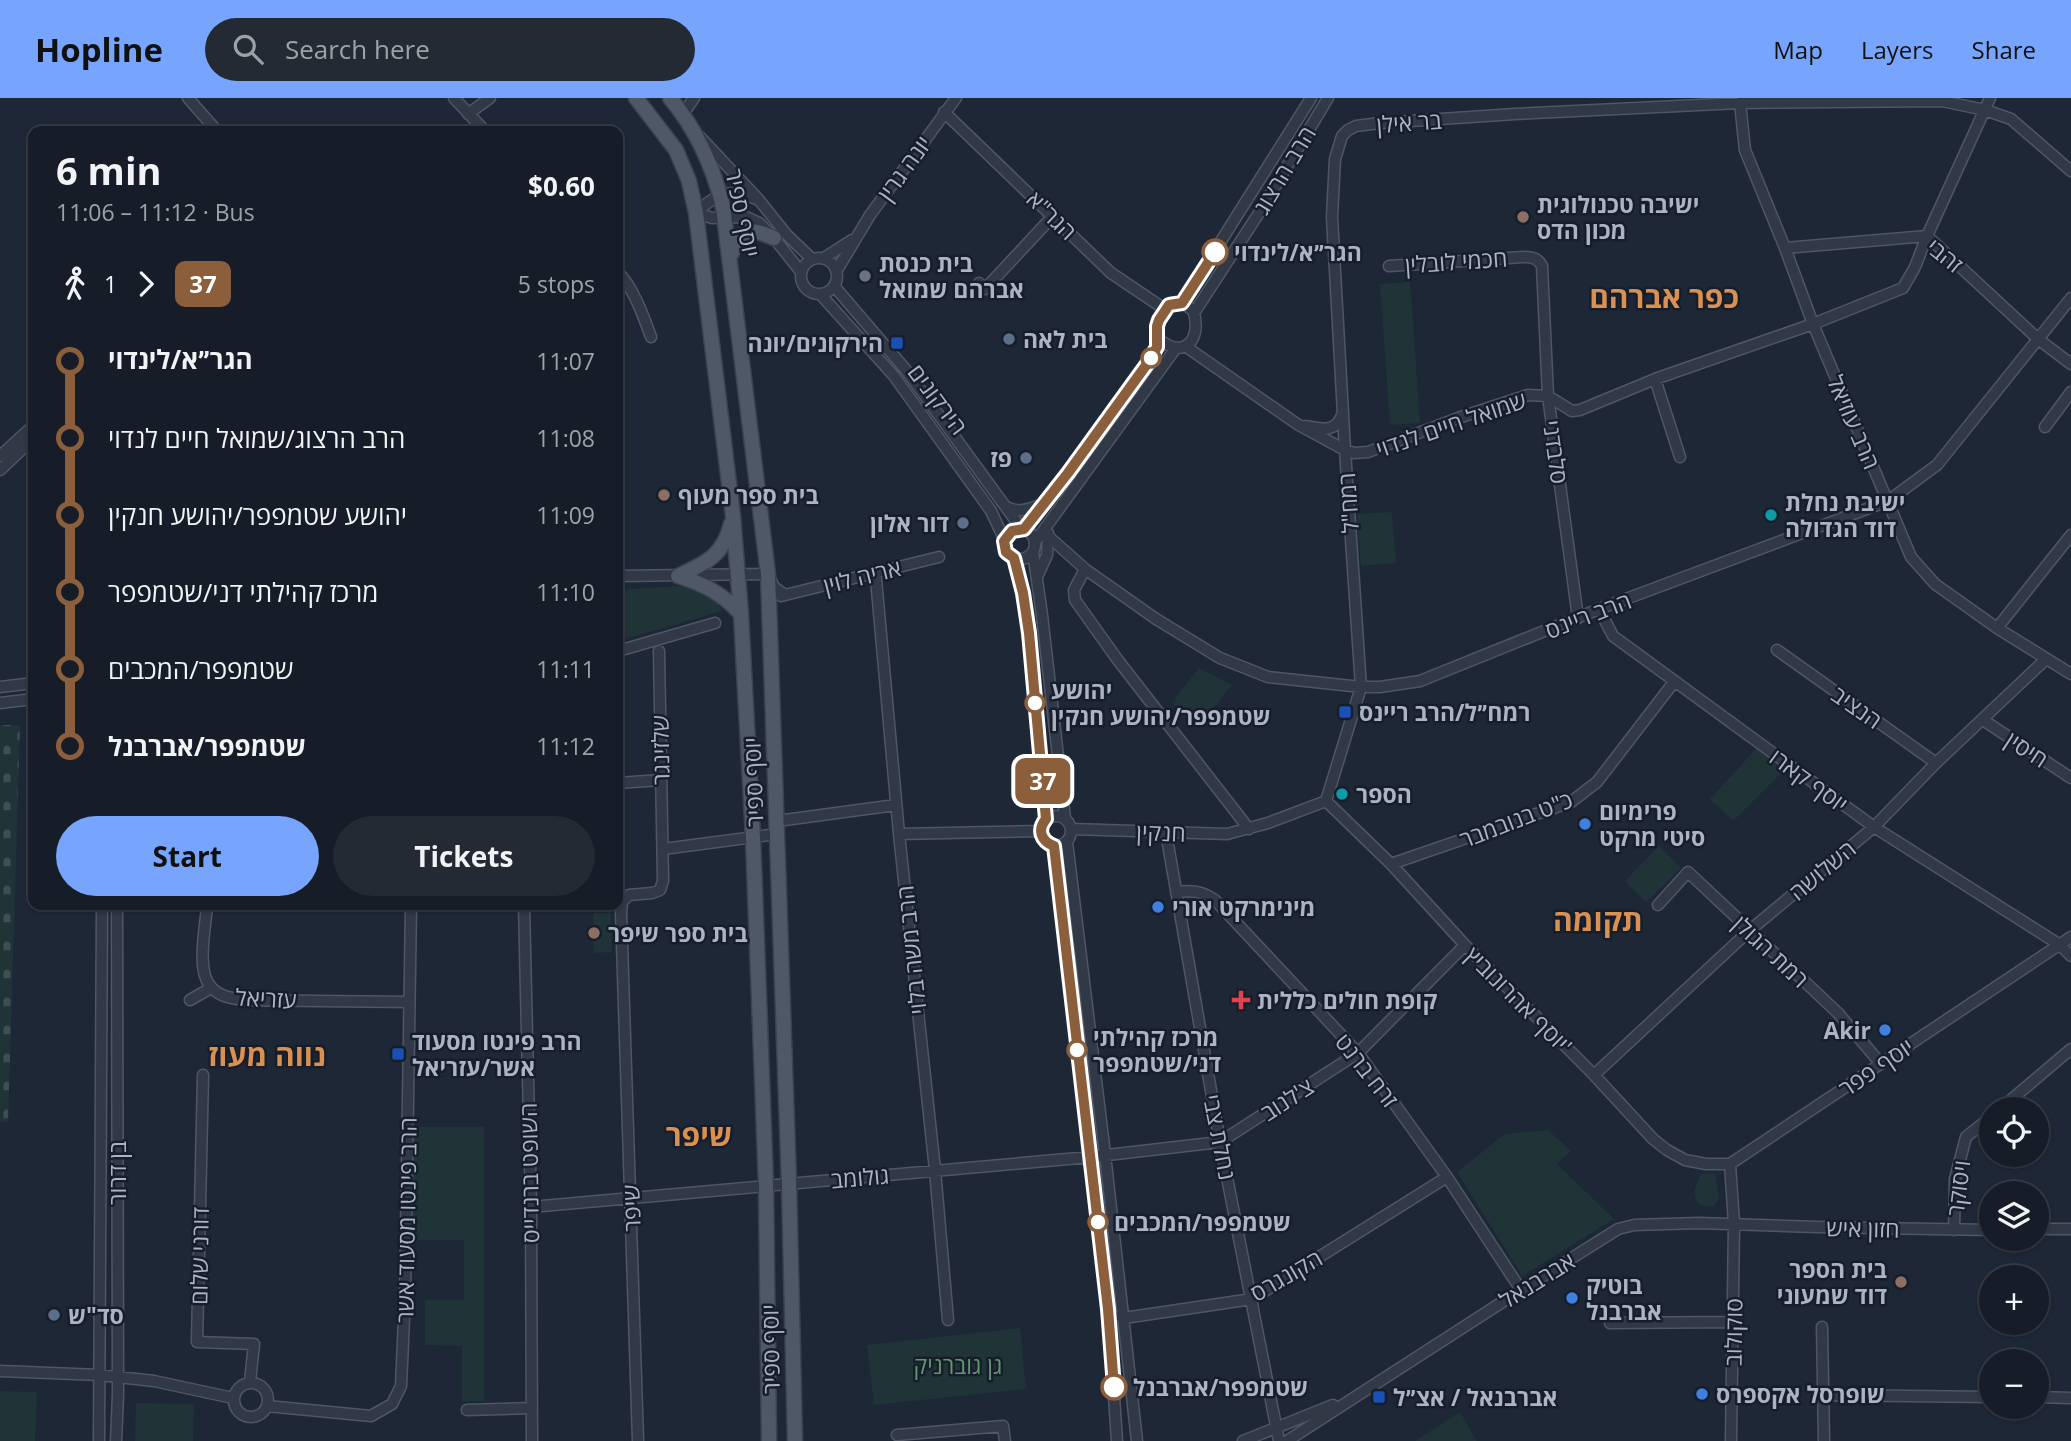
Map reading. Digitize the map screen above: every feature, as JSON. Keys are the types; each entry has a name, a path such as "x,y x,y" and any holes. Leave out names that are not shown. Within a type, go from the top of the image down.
{"main road":[{"path":"636,98 676,150 689,181 696,213"},
{"path":"670,98 694,130"},
{"name":"יוסף ספיר","path":"694,130 714,172 725,218 768,574 795,1441"},
{"name":"יוסף ספיר","path":"696,213 733,516 741,614 753,838 766,1185 769,1441"},
{"path":"731,261 734,241 742,233 754,230 774,238"},
{"path":"678,576 714,557 723,545 733,516"},
{"path":"678,576 704,584 730,601 741,614"}],"street":[{"path":"188,98 213,126"},
{"path":"454,98 480,126"},
{"path":"468,114 490,98"},
{"path":"683,114 694,98"},
{"name":"יונה גרין","path":"837,270 854,239 956,98"},
{"name":"הרב הרצוג","path":"1182,303 1311,98"},
{"name":"הרב הרצוג","path":"1034,547 1049,522 1181,347 1194,336 1194,313 1259,214 1328,98"},
{"name":"שמואל חיים לנדוי","path":"1181,347 1297,424 1353,453 1368,453 1458,418 1528,395 1548,396 1572,411 1580,410 1655,379 1813,324 1903,288 1915,267 1990,98"},
{"name":"בר אילן","path":"1356,126 1742,101 1942,101 1985,110 2011,119 2071,171"},
{"name":"הרב עוזיאל","path":"1742,101 1745,150 1813,324 1911,556 1935,584 2045,660 2071,674"},
{"name":"הגר\"א","path":"944,113 1111,273 1166,310"},
{"name":"רמח\"ל","path":"1326,801 1361,687 1332,217 1335,159 1342,136 1356,126"},
{"path":"694,130 787,234 818,258 834,264 838,276 834,286 828,292 820,294 810,292 801,278 801,272 807,262 818,258"},
{"path":"696,213 720,194 742,193 759,200"},
{"path":"696,213 712,218 746,217 759,223 801,272"},
{"path":"979,283 985,289 1053,216"},
{"name":"זהבי","path":"1785,248 1927,236 2038,339 2071,364"},
{"name":"יונה גרין","path":"818,258 854,239"},
{"name":"חכמי לובלין","path":"1389,266 1523,257"},
{"name":"סלבדני","path":"1523,257 1536,259 1542,267 1548,396 1578,618"},
{"path":"623,280 651,337"},
{"name":"הירקונים","path":"834,286 906,370 1022,529"},
{"name":"הירקונים","path":"820,294 894,376 991,511 1004,541"},
{"name":"הרב ריינס","path":"1048,536 1085,569 1156,619 1220,658 1268,677 1361,687 1420,681 1598,610 1888,501 1937,465 2071,298"},
{"path":"1034,547 1025,559 1014,558 1006,552 1004,541 1012,531 1022,529 1045,503 1147,364 1157,347 1157,326 1169,305 1182,303 1194,313"},
{"path":"1158,338 1167,346 1181,347"},
{"path":"1655,379 1680,457"},
{"path":"2045,427 2071,392"},
{"path":"1297,424 1333,428 1342,412"},
{"path":"0,456 28,431"},
{"path":"0,470 28,444"},
{"path":"1004,506 1022,510 1045,503"},
{"path":"1037,577 1047,555 1049,522"},
{"path":"1022,529 1032,534 1065,818 1072,829 1067,842 1137,1441"},
{"path":"1997,628 2071,535"},
{"name":"אריה לוין","path":"769,601 939,557"},
{"path":"1014,558 1029,633 1046,819"},
{"path":"1085,569 1074,590 1075,600 1117,659 1250,829 1326,801"},
{"path":"623,576 768,574 774,587 785,595"},
{"name":"הרב משה בלוי","path":"876,579 948,1320"},
{"name":"יוסף קארו","path":"1598,610 1613,636 1674,682 1874,827 2060,945 2071,956"},
{"path":"623,649 715,623"},
{"name":"הנציב","path":"1777,650 1936,763"},
{"name":"שלזינגר","path":"623,901 629,895 660,890 663,881 659,651"},
{"name":"השלושה","path":"1594,1074 1749,931 1874,827 1936,763 2045,660"},
{"name":"כ\"ט בנובמבר","path":"1391,864 1571,802 1597,782 1674,682"},
{"path":"0,687 28,684"},
{"path":"0,703 28,700"},
{"name":"חיסין","path":"1983,720 2071,778"},
{"path":"623,783 661,780"},
{"name":"יוסף אהרונוביץ'","path":"1326,801 1391,864 1465,945 1594,1074 1653,1139 1685,1160 1706,1164 1730,1164"},
{"path":"663,849 753,838 777,827 896,806"},
{"path":"1065,818 1053,816 1046,819 1041,831 1044,841 1054,846 1067,842"},
{"name":"חנקין","path":"1072,829 1227,834 1250,829"},
{"path":"899,834 1041,831"},
{"name":"נחלת צבי","path":"1166,833 1220,1142 1277,1435"},
{"path":"1054,846 1108,1309 1117,1441"},
{"name":"רמת הגולן","path":"1658,905 1688,872 1838,1013 1881,1063"},
{"name":"זרח ברנט","path":"1176,892 1196,891 1214,900 1358,1054 1447,1177 1521,1290"},
{"name":"בן דרור","path":"99,1441 102,910"},
{"name":"בן דרור","path":"116,1441 117,910"},
{"name":"עזריאל","path":"207,910 202,965 204,978 211,988 224,996 243,1000 409,1002"},
{"name":"הרב פינטו מסעוד אשר","path":"267,1406 371,1416 392,1405 401,1386 405,1296 411,910"},
{"name":"השופט ברנדייס","path":"524,910 531,1207 532,1441"},
{"name":"שלזינגר","path":"622,910 624,976"},
{"name":"יוסף פפר","path":"1730,1164 2071,937"},
{"name":"צ'לנוב","path":"1090,1157 1220,1142 1358,1054 1465,945"},
{"name":"שיפר","path":"624,976 638,1441"},
{"path":"190,1000 211,988"},
{"path":"2014,1097 2071,1049"},
{"name":"דורני שלום","path":"203,1075 197,1342 254,1344 250,1382"},
{"name":"ויסוקר","path":"1954,1230 1955,1179 1966,1138 1979,1127"},
{"name":"גולומב","path":"531,1207 1090,1157"},
{"path":"1730,1164 1734,1223"},
{"name":"הקונגרס","path":"1124,1318 1252,1299 1447,1177"},
{"name":"חזון איש","path":"1734,1223 1979,1230"},
{"name":"אברבנאל","path":"1287,1441 1618,1230 1634,1225 1734,1223"},
{"name":"סוקולוב","path":"1731,1441 1734,1223"},
{"path":"2049,1229 2071,1229"},
{"path":"1108,1309 1124,1318"},
{"path":"1609,1323 1733,1322"},
{"path":"1822,1327 1824,1441"},
{"path":"0,1371 100,1375 154,1381 233,1398"},
{"path":"118,1395 133,1379"},
{"path":"250,1382 265,1389 267,1406 256,1417 245,1417 236,1410 233,1398 240,1386 250,1382"},
{"name":"אברבנאל","path":"1243,1441 1277,1435 1358,1395"},
{"path":"1824,1395 1979,1397"},
{"path":"2049,1397 2071,1398"},
{"path":"467,1410 531,1408"},
{"path":"897,1434 1003,1426 1005,1441"}],"green space":[{"path":"1410,282 1420,423 1390,425 1380,284"},
{"path":"1392,512 1396,563 1361,566 1357,514"},
{"path":"694,585 714,598 722,611 623,640 623,590"},
{"path":"1199,668 1232,685 1196,729 1172,702"},
{"path":"0,725 20,725 8,1122 0,1122"},
{"path":"1756,749 1784,770 1733,821 1710,799"},
{"path":"1659,846 1681,868 1646,902 1625,881"},
{"path":"593,913 611,913 612,952 594,953"},
{"path":"411,1127 484,1127 484,1401 462,1401 462,1346 425,1345 425,1300 464,1300 464,1240 410,1240"},
{"path":"1548,1130 1571,1151 1557,1164 1614,1219 1522,1276 1457,1172 1505,1134"},
{"path":"1701,1174 1715,1174 1719,1199 1714,1206 1701,1205 1695,1197"},
{"name":"גן גוברניק","path":"1020,1328 1026,1389 874,1405 867,1345"},
{"path":"0,1391 37,1392 35,1441 0,1441"},
{"path":"136,1403 194,1404 193,1441 135,1441"},
{"path":"1460,1412 1477,1441 1415,1441"}],"bus line":[{"name":"37","path":"1114,1387 1108,1309 1054,846 1044,841 1041,831 1046,819 1029,633 1014,558 1006,552 1004,541 1012,531 1024,529 1068,473 1147,364 1157,347 1159,320 1169,305 1182,303 1215,252"}],"place":[{"name":"ישיבה טכנולוגית מכון הדס","path":"1523,217"},
{"name":"הגר״א/לינדוי","path":"1215,252"},
{"name":"בית כנסת אברהם שמואל","path":"865,276"},
{"name":"בית לאה","path":"1009,339"},
{"name":"הירקונים/יונה","path":"897,343"},
{"name":"פז","path":"1026,458"},
{"name":"בית ספר מעוף","path":"664,495"},
{"name":"ישיבת נחלת דוד הגדולה","path":"1771,515"},
{"name":"דור אלון","path":"963,523"},
{"name":"יהושע שטמפפר/יהושע חנקין","path":"1035,703"},
{"name":"רמח״ל/הרב ריינס","path":"1345,712"},
{"name":"הספר","path":"1342,794"},
{"name":"פרימיום סיטי מרקט","path":"1585,824"},
{"name":"מינימרקט אורי","path":"1158,907"},
{"name":"בית ספר שיפר","path":"594,933"},
{"name":"קופת חולים כללית","path":"1241,1000"},
{"name":"Akir","path":"1885,1030"},
{"name":"מרכז קהילתי דני/שטמפפר","path":"1077,1050"},
{"name":"הרב פינטו מסעוד אשר/עזריאל","path":"398,1054"},
{"name":"שטמפפר/המכבים","path":"1098,1222"},
{"name":"בית הספר דוד שמעוני","path":"1901,1282"},
{"name":"בוטיק אברבנל","path":"1572,1298"},
{"name":"סד\"ש","path":"54,1315"},
{"name":"שטמפפר/אברבנל","path":"1114,1387"},
{"name":"שופרסל אקספרס","path":"1702,1394"},
{"name":"אברבנאל / אצ״ל","path":"1379,1397"}],"district":[{"name":"כפר אברהם","path":"1664,296"},
{"name":"תקומה","path":"1598,919"},
{"name":"נווה מעוז","path":"267,1054"},
{"name":"שיפר","path":"699,1134"}]}
